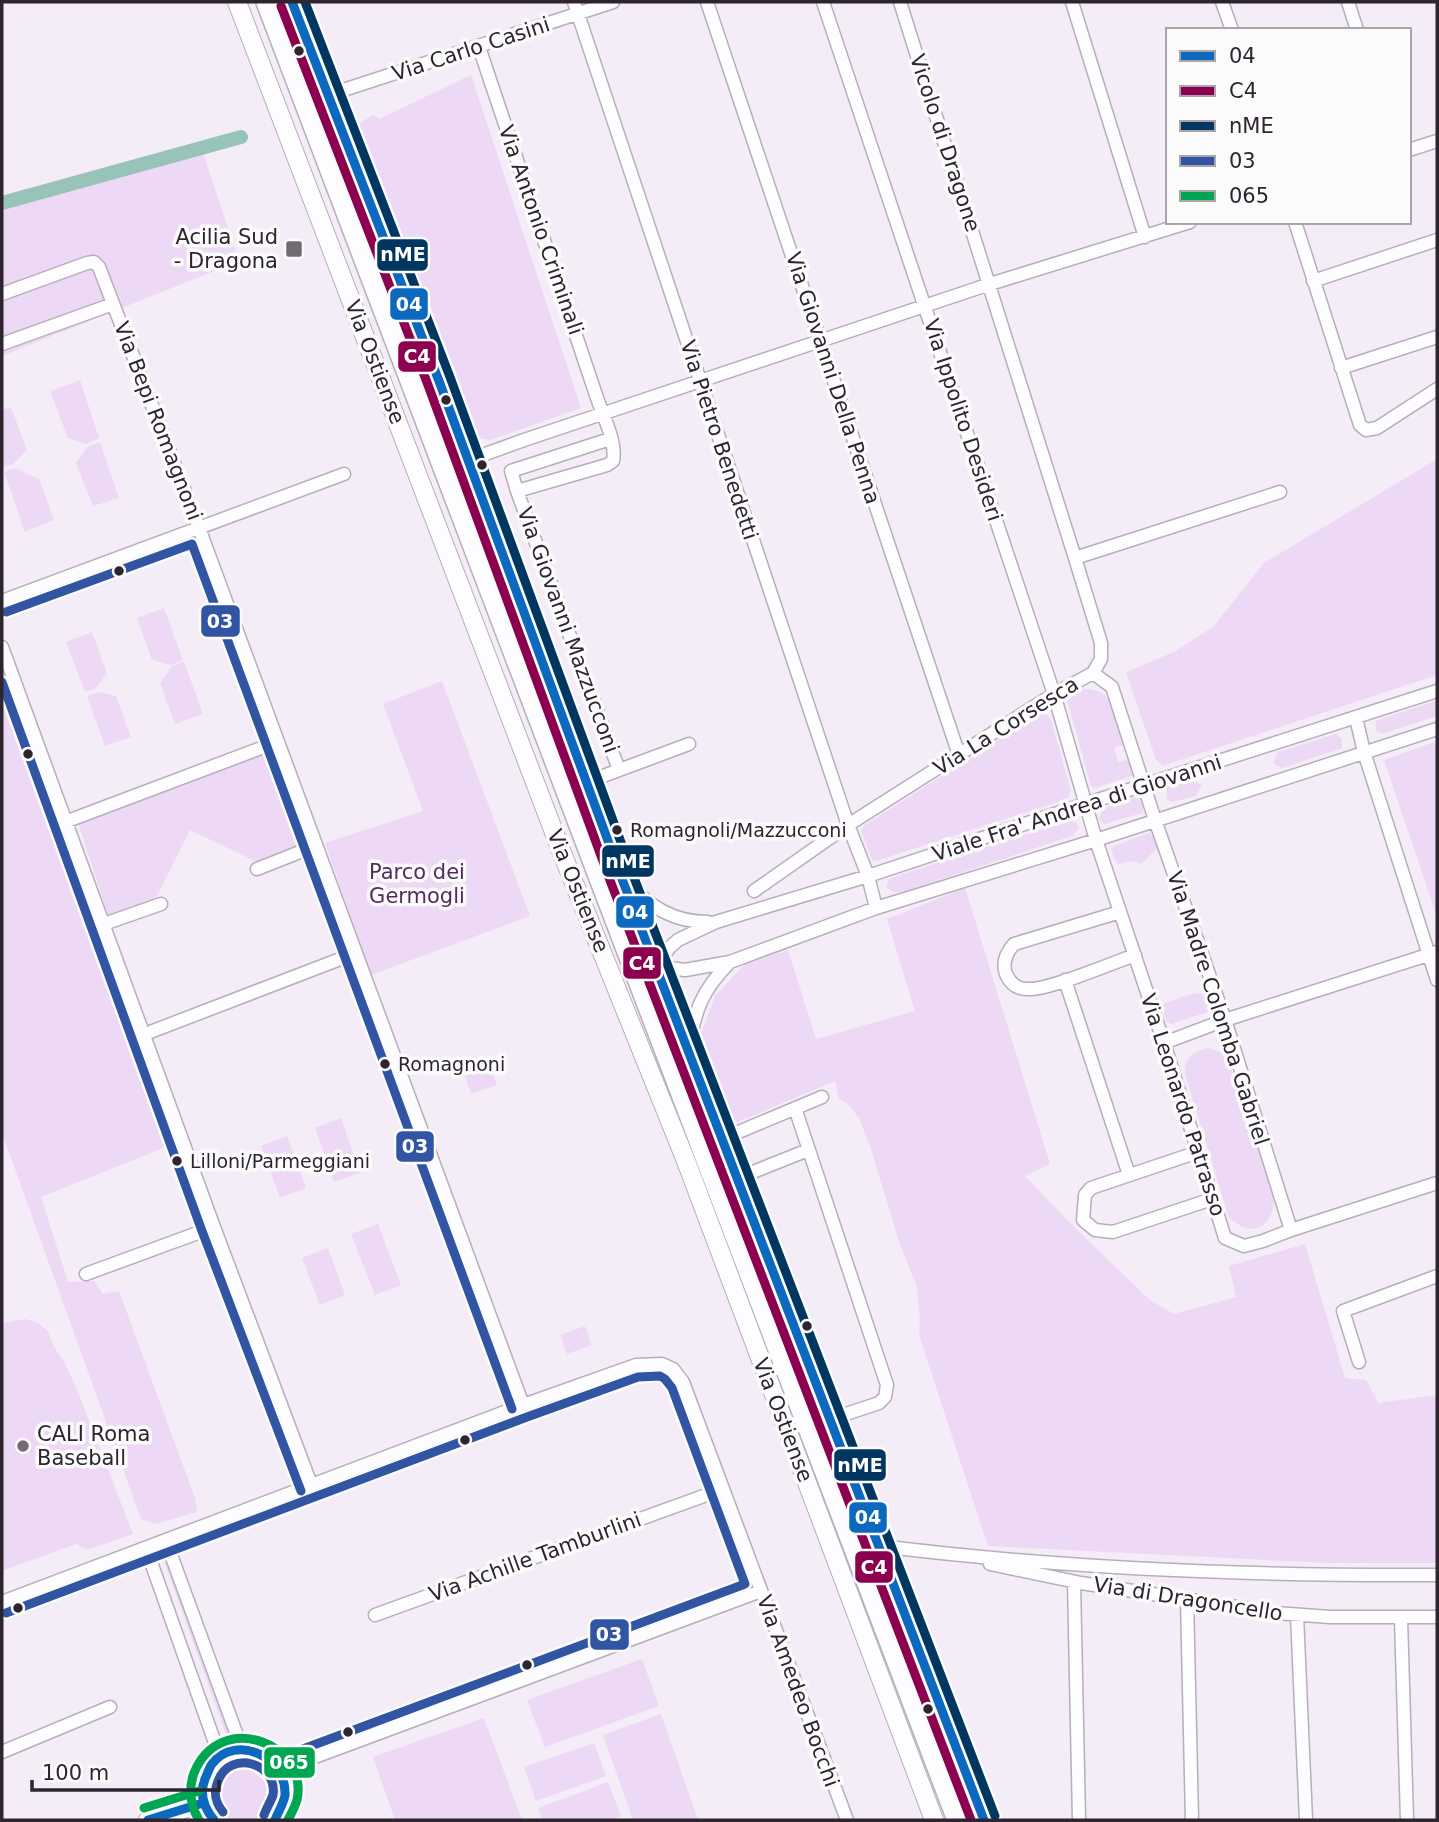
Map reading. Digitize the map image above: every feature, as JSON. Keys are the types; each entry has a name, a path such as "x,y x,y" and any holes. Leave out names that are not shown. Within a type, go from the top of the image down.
{"main road":[{"name":"Via Ostiense","path":"237,2 562,853 686,1161 934,1820"},
{"path":"267,2 958,1820"},
{"path":"292,2 469,460 622,879 984,1820"},
{"path":"214,1820 204,1803 204,1777 220,1757 243,1749 264,1754 280,1770 286,1796 275,1820"},
{"path":"148,1820 204,1803"}],"street":[{"name":"Via Carlo Casini","path":"328,95 479,47 575,8 613,2"},
{"name":"Via Giovanni Della Penna","path":"707,2 959,755"},
{"name":"Via Ippolito Desideri","path":"823,2 1055,694 1096,840"},
{"name":"Vicolo di Dragone","path":"900,2 990,284"},
{"path":"1072,2 1145,237"},
{"path":"1222,2 1231,28"},
{"path":"1348,2 1356,28"},
{"name":"Via Pietro Benedetti","path":"575,8 848,825 868,876 876,908"},
{"name":"Via Antonio Criminali","path":"479,47 611,439"},
{"path":"1411,149 1437,141"},
{"path":"469,460 990,284 1183,224"},
{"path":"1296,224 1358,422 1366,430 1377,428 1437,388"},
{"path":"1313,281 1437,240"},
{"name":"Via Bepi Romagnoni","path":"2,294 90,262 99,267 199,528 523,1405"},
{"name":"Via La Corsesca","path":"754,891 848,825 1055,694 1093,673 1101,659 1101,643 990,284"},
{"path":"2,344 113,304"},
{"path":"1341,368 1437,337"},
{"path":"611,439 614,458 607,465 517,491 511,471 611,439"},
{"path":"2,601 344,474"},
{"name":"Via Giovanni Mazzucconi","path":"517,491 619,770"},
{"path":"1075,558 1280,492"},
{"path":"2,647 312,1487"},
{"name":"Via Madre Colomba Gabriel","path":"1093,673 1112,687 1224,1020 1291,1230"},
{"name":"Viale Fra' Andrea di Giovanni","path":"1437,691 868,876 716,922 678,940 656,966 685,970 730,962 876,908 1437,729"},
{"path":"1356,718 1364,752 1434,954 1437,980"},
{"path":"65,822 277,742"},
{"name":"Via Giovanni Mazzucconi","path":"587,782 689,744"},
{"name":"Via Leonardo Patrasso","path":"1096,840 1225,1238 1244,1246 1437,1183"},
{"path":"257,869 315,846"},
{"name":"Viale Fra' Andrea di Giovanni","path":"622,879 651,905 673,917 691,922 716,922"},
{"path":"104,924 161,904"},
{"path":"1120,912 1014,944 1006,956 1006,972 1013,985 1037,989 1135,955"},
{"path":"145,1034 356,953"},
{"path":"1164,1043 1224,1020 1434,954"},
{"name":"Viale Fra' Andrea di Giovanni","path":"688,1050 702,996 710,982 730,962"},
{"path":"1065,980 1129,1175"},
{"path":"722,1139 822,1097"},
{"path":"794,1108 887,1385 885,1397 880,1402 831,1419"},
{"path":"738,1178 808,1150"},
{"path":"1198,1152 1091,1188 1085,1195 1083,1220 1088,1226 1104,1232 1113,1232 1212,1199"},
{"path":"86,1274 214,1227"},
{"path":"1359,1362 1343,1311 1437,1276"},
{"name":"Via Amedeo Bocchi","path":"2,1602 523,1405 636,1365 655,1363 668,1366 678,1373 683,1382 846,1820"},
{"name":"Via Achille Tamburlini","path":"375,1615 723,1489"},
{"path":"166,1541 243,1749"},
{"name":"Via di Dragoncello","path":"880,1546 942,1554 1216,1572 1437,1575"},
{"path":"146,1549 220,1757"},
{"name":"Via di Dragoncello","path":"942,1554 1074,1582 1297,1615 1437,1617"},
{"path":"1074,1582 1079,1820"},
{"path":"280,1770 761,1591"},
{"path":"1187,1599 1192,1820"},
{"path":"1297,1615 1306,1820"},
{"path":"1401,1618 1407,1820"},
{"path":"2,1752 110,1707"}],"green space":[{"path":"471,75 581,408 490,440 477,438 473,434 351,129 373,115 379,119"},
{"path":"201,147 239,261 2,356 2,196"},
{"path":"80,380 99,438 86,444 68,438 50,391"},
{"path":"11,407 27,450 13,464 2,468 2,410"},
{"path":"100,442 119,498 93,506 76,463 87,447"},
{"path":"1437,459 1437,675 1162,766 1156,760 1126,672 1174,652 1213,627 1264,563"},
{"path":"15,468 39,479 54,520 25,532 4,472"},
{"path":"164,608 183,660 171,665 152,660 137,618"},
{"path":"92,632 107,673 96,688 85,692 66,642"},
{"path":"184,662 203,714 175,724 160,683 172,666"},
{"path":"2,677 173,1144 41,1197 68,1282 94,1281 103,1294 119,1291 195,1498 197,1512 155,1524 141,1519 2,1133"},
{"name":"Parco dei Germogli","path":"442,681 530,916 371,975 325,843 423,811 383,704"},
{"path":"1083,689 1102,693 1113,707 1126,744 1114,748 1118,762 1130,759 1134,773 1132,776 1095,788 1091,786 1067,700 1072,694"},
{"path":"98,692 116,696 131,737 105,746 87,696"},
{"path":"1437,700 1437,716 1382,734 1376,731 1376,721"},
{"path":"1040,713 1046,714 1051,720 1071,791 1067,799 876,861 872,860 861,830 865,825"},
{"path":"1336,734 1342,739 1342,748 1282,768 1273,763 1278,752"},
{"path":"1437,741 1437,917 1384,760"},
{"path":"273,748 306,842 259,863 190,830 156,898 108,915 78,823"},
{"path":"1191,780 1202,785 1196,796 1172,802 1166,798 1167,786"},
{"path":"1136,797 1144,804 1142,813 1105,824 1099,820 1102,809"},
{"path":"1070,820 1077,823 1079,828 1072,836 906,891 894,892 886,887 889,879 894,877"},
{"path":"1149,833 1154,835 1158,848 1141,864 1133,861 1118,864 1111,847"},
{"path":"965,888 1050,1164 1025,1176 1150,1300 1174,1314 1236,1297 1229,1266 1305,1244 1345,1378 1366,1380 1378,1403 1437,1395 1437,1563 1325,1563 988,1546 919,1335 917,1287 899,1242 859,1118 848,1104 839,1099 835,1081 733,1124 699,1039 715,996 744,965 788,950 816,1039 915,1011 887,919"},
{"path":"1200,993 1205,994 1211,1009 1208,1012 1171,1024 1167,1022 1162,1008 1164,1004"},
{"path":"1209,1048 1224,1054 1229,1061 1273,1195 1269,1218 1256,1228 1245,1228 1229,1218 1185,1074 1188,1059"},
{"path":"490,1067 497,1085 471,1094 465,1076"},
{"path":"341,1118 360,1173 334,1182 315,1128"},
{"path":"287,1136 306,1188 280,1198 261,1146"},
{"path":"378,1224 401,1285 375,1295 351,1234"},
{"path":"328,1248 345,1295 320,1305 302,1258"},
{"path":"25,1319 39,1323 48,1332 64,1361 133,1534 87,1550 76,1544 2,1571 2,1323"},
{"path":"585,1326 592,1345 567,1354 560,1335"},
{"path":"164,1561 167,1561 233,1741 228,1740"},
{"path":"642,1659 659,1706 545,1747 527,1700"},
{"path":"661,1714 698,1820 633,1820 603,1735"},
{"path":"484,1718 522,1820 395,1820 373,1757"},
{"path":"594,1743 606,1776 536,1801 524,1767"},
{"path":"239,1759 251,1759 268,1768 275,1779 275,1803 268,1814 251,1823 239,1823 227,1818 218,1809 213,1797 213,1785 218,1773 227,1764"},
{"path":"608,1782 621,1816 611,1820 542,1820 538,1808"}],"waterway":[{"path":"2,203 241,137"}],"transit line":[{"name":"04","path":"292,2 439,381 622,879 984,1820"},
{"name":"nME","path":"305,2 450,377 633,875 995,1816"},
{"name":"C4","path":"281,6 428,385 611,883 971,1820"},
{"name":"03","path":"6,612 192,544 512,1409"},
{"name":"03","path":"2,682 202,1231 301,1491"},
{"name":"03","path":"6,1613 638,1377 660,1376 665,1379 672,1388 745,1584 276,1759"},
{"name":"065","path":"199,1820 191,1797 194,1773 206,1753 223,1742 241,1738 260,1741 277,1750 290,1763 297,1780 297,1800 288,1820"},
{"name":"04","path":"214,1820 205,1806 203,1785 212,1764 222,1755 234,1750 258,1754 269,1760 278,1770 285,1795 275,1820"},
{"name":"03","path":"223,1812 216,1797 218,1781 224,1771 232,1765 242,1763 261,1768 273,1784 273,1795 264,1815"},
{"name":"065","path":"144,1808 199,1791"},
{"name":"04","path":"148,1820 203,1803"}],"place":[{"name":"Acilia Sud - Dragona","path":"294,249"},
{"name":"Romagnoli/Mazzucconi","path":"617,830"},
{"name":"Romagnoni","path":"385,1064"},
{"name":"Lilloni/Parmeggiani","path":"177,1161"},
{"name":"CALI Roma Baseball","path":"23,1446"}]}
